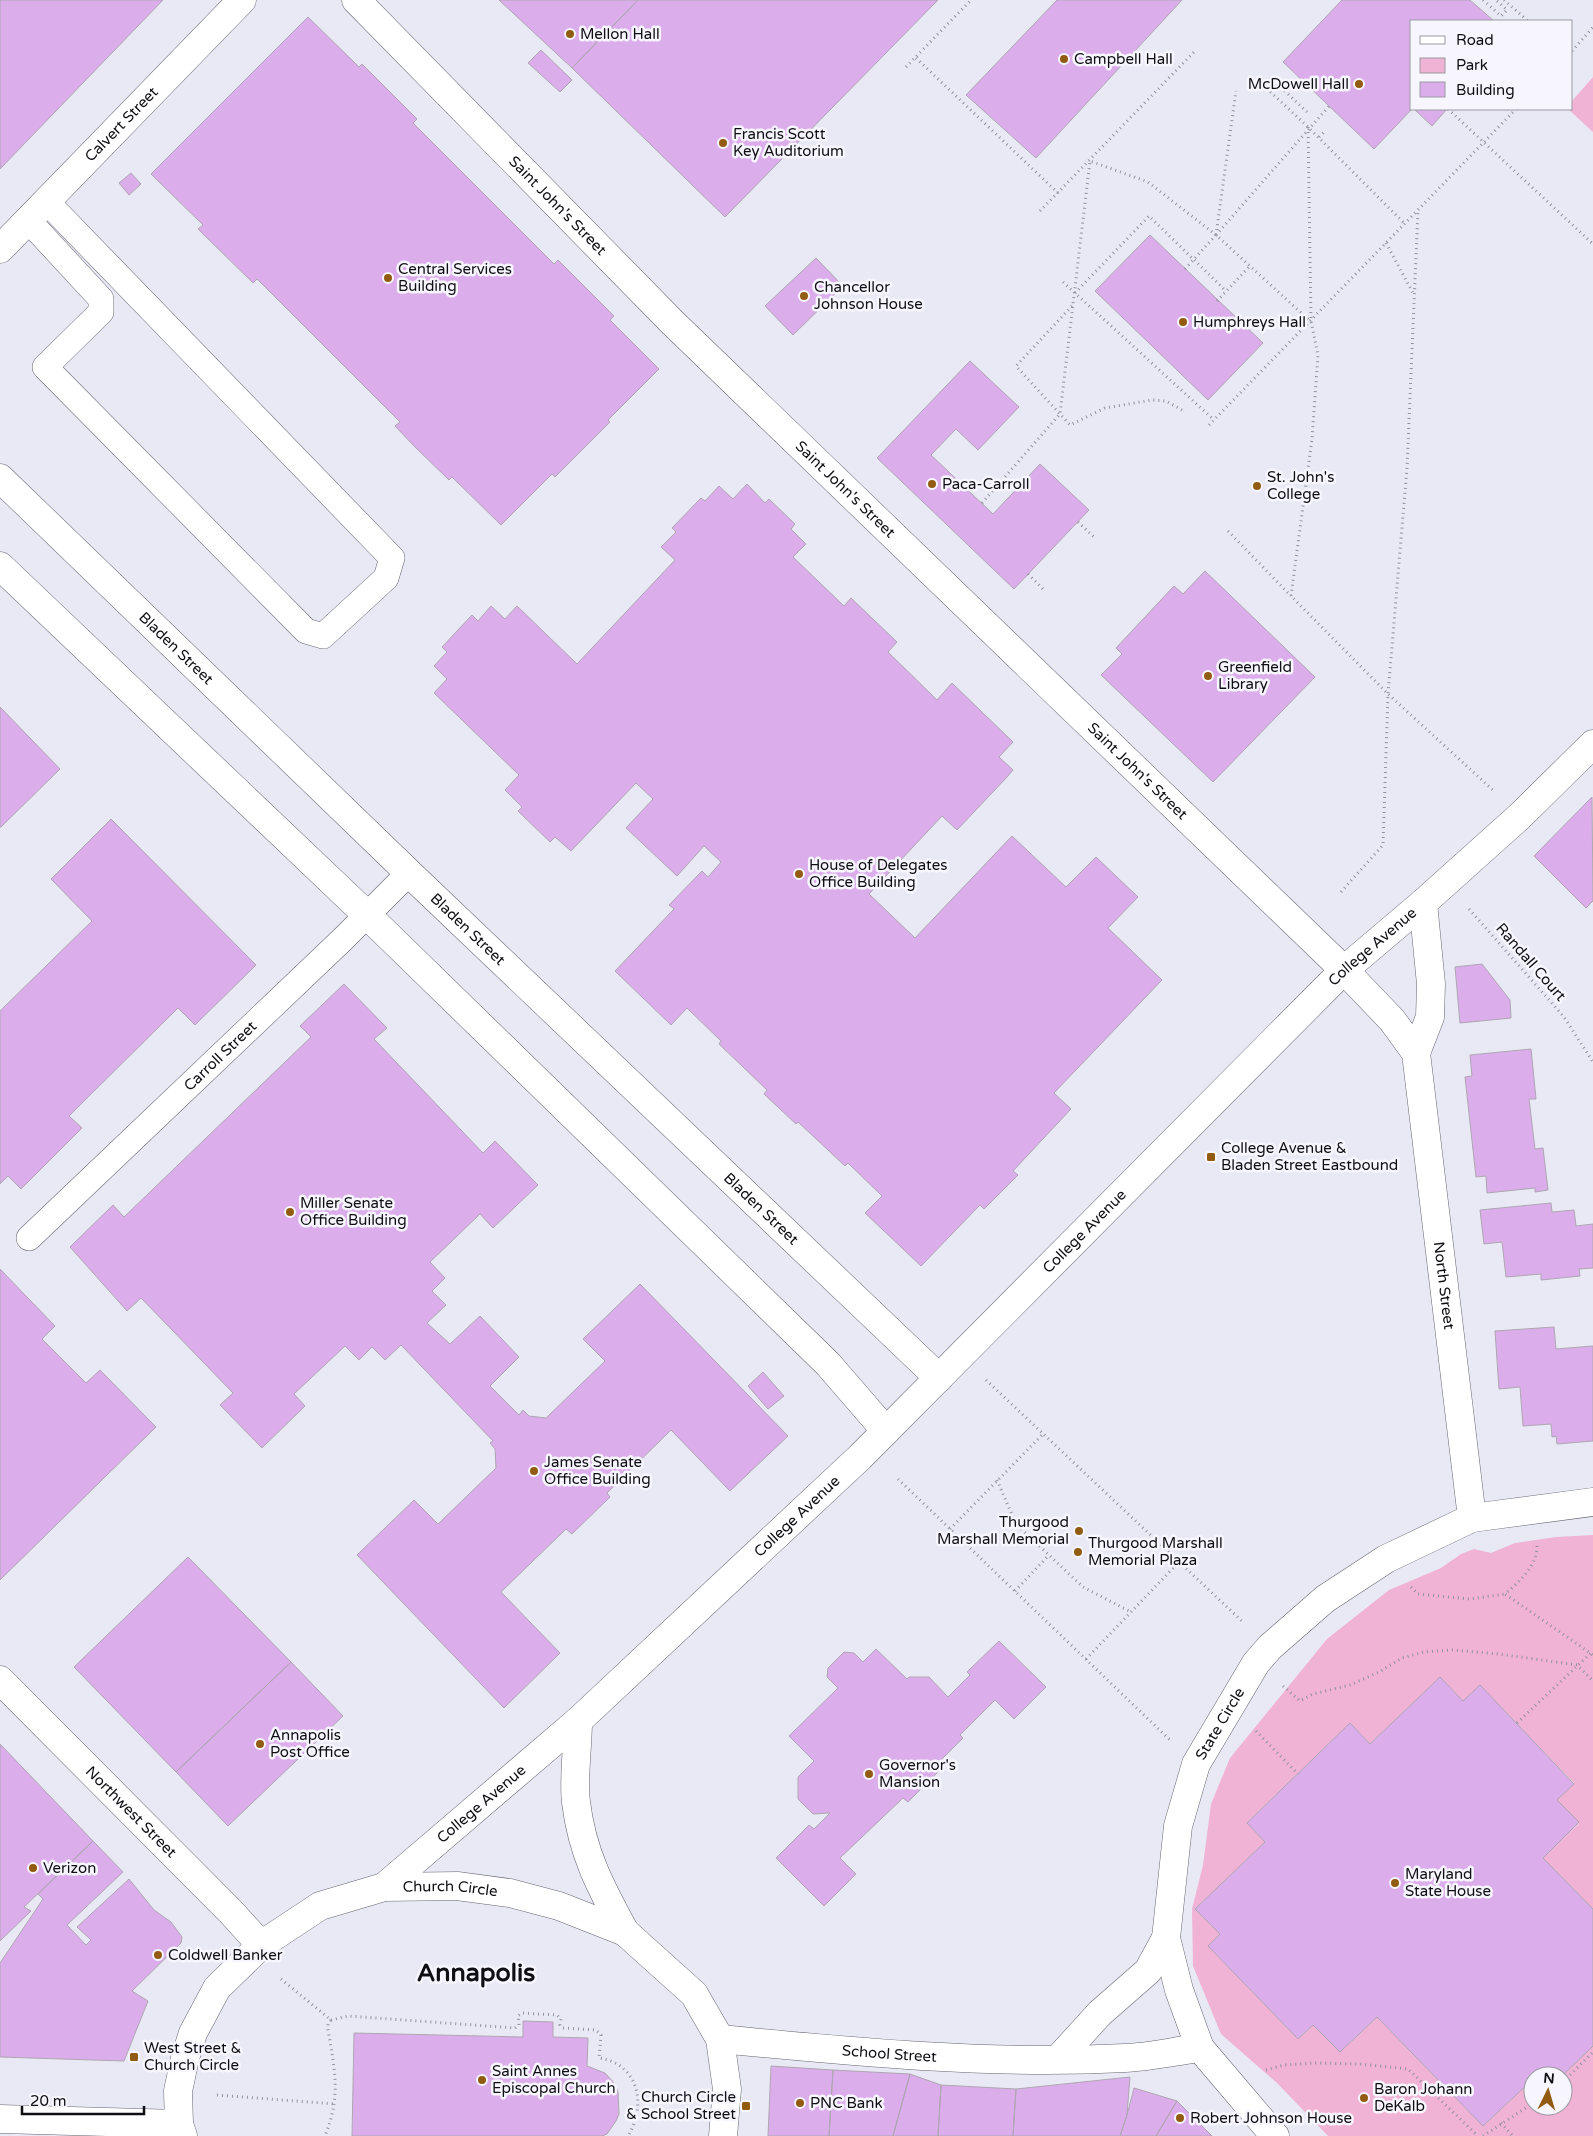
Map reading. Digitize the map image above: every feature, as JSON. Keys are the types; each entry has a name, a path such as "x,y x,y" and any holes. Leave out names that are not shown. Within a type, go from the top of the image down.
{"main road":[{"name":"Calvert Street","path":"0,249 242,0"},
{"name":"Saint John's Street","path":"356,0 673,323 1344,970"},
{"name":"Bladen Street","path":"0,478 409,873 939,1378"},
{"path":"0,566 368,916 828,1364 886,1431"},
{"name":"College Avenue","path":"384,1886 578,1721 886,1431 1344,970 1424,903 1520,816 1593,744"},
{"name":"North Street","path":"1424,903 1431,984 1430,1017 1416,1053 1472,1518"},
{"name":"North Street","path":"1344,970 1392,1020 1416,1053"},
{"name":"State Circle","path":"1275,2136 1200,2048 1179,1990 1166,1938 1178,1826 1196,1764 1256,1663 1270,1647 1325,1598 1386,1559 1472,1518 1593,1502"},
{"name":"Northwest Street","path":"0,1680 261,1945"},
{"path":"578,1721 576,1801 585,1846 598,1883 625,1932"},
{"name":"Church Circle","path":"181,2130 178,2091 193,2033 217,1988 261,1945 320,1906 384,1886 457,1886 510,1893 559,1906 625,1932 694,1994 720,2039 727,2089 723,2136"},
{"path":"1058,2059 1100,2013 1148,1971 1166,1938"},
{"name":"School Street","path":"720,2039 919,2056 1058,2059 1126,2058 1200,2048"},
{"path":"0,2119 181,2130"}],"lane":[{"path":"37,210 392,558 386,578 323,636 306,631 44,367 101,312 101,299 37,210"},
{"name":"Carroll Street","path":"29,1238 368,916 409,873"}],"path":[{"path":"906,67 971,0"},
{"path":"1483,0 1501,16 1508,10 1496,0"},
{"path":"1504,0 1527,20"},
{"path":"1573,50 1593,27"},
{"path":"1040,211 1194,52"},
{"path":"916,58 1058,194"},
{"path":"1270,77 1307,112"},
{"path":"1263,85 1405,224"},
{"path":"1216,235 1236,91"},
{"path":"1185,269 1308,127 1330,105"},
{"path":"1449,110 1593,244"},
{"path":"1209,426 1515,110"},
{"path":"1291,596 1312,439 1318,355 1311,321 1308,127"},
{"path":"1319,138 1326,130"},
{"path":"1090,161 1148,182 1216,235 1311,321"},
{"path":"982,503 1060,414 1090,161"},
{"path":"1341,892 1383,845 1388,694 1408,468 1418,210"},
{"path":"1075,293 1148,216 1226,291"},
{"path":"1386,243 1414,296"},
{"path":"1217,301 1250,266"},
{"path":"1062,282 1214,420"},
{"path":"1073,306 1016,366 1070,425 1105,408 1152,400 1166,401 1182,410"},
{"path":"1078,522 1095,538"},
{"path":"1228,531 1388,694 1520,816"},
{"path":"1028,574 1043,589"},
{"name":"Randall Court","path":"1446,883 1564,1017 1593,1062"},
{"path":"960,1356 1270,1647"},
{"path":"950,1529 1042,1434"},
{"path":"898,1479 1196,1764"},
{"path":"997,1480 1016,1524 1083,1587 1131,1612"},
{"path":"1409,1584 1418,1594 1470,1599 1505,1594 1525,1576 1537,1552"},
{"path":"1015,1591 1049,1555"},
{"path":"1086,1659 1178,1562"},
{"path":"1505,1594 1592,1653 1517,1723"},
{"path":"1282,1685 1300,1701 1313,1694 1350,1685 1379,1672 1402,1658 1424,1652 1452,1650 1577,1665 1593,1681"},
{"path":"1256,1732 1298,1774"},
{"path":"281,1979 331,2020"},
{"path":"325,2136 335,2104 336,2080 328,2030 328,2024 331,2020 348,2016 515,2028 519,2024 518,2016 522,2013 556,2015 560,2018 560,2025 563,2028 596,2030 601,2035 599,2058 613,2060 625,2069 634,2082 639,2096 633,2128 628,2136"},
{"path":"1573,2072 1593,2052"},
{"path":"1270,2069 1284,2065 1316,2063 1360,2064 1408,2069 1478,2136"},
{"path":"217,2095 335,2104"},
{"path":"1483,2136 1523,2109"},
{"path":"1501,2123 1513,2136"}],"green space":[{"path":"1593,77 1593,132 1569,110 1573,110 1573,100"},
{"path":"1593,1535 1593,1909 1543,1858 1579,1823 1557,1800 1574,1783 1480,1686 1463,1701 1440,1677 1370,1744 1350,1723 1247,1823 1265,1842 1195,1909 1220,1934 1208,1946 1298,2039 1313,2025 1340,2052 1377,2017 1483,2126 1523,2088 1523,2116 1573,2116 1572,2066 1593,2045 1593,2136 1328,2136 1277,2083 1221,2034 1193,1966 1192,1909 1203,1865 1211,1804 1230,1758 1327,1639 1389,1590 1441,1568 1461,1554 1474,1549 1491,1553 1515,1543 1556,1537"}],"building":[{"path":"0,0 163,0 0,169"},
{"name":"Mellon Hall","path":"499,0 638,0 572,68"},
{"name":"Francis Scott Key Auditorium","path":"638,0 938,0 725,217 572,68"},
{"name":"Campbell Hall","path":"1057,0 1182,0 1036,158 966,95"},
{"name":"McDowell Hall","path":"1342,0 1470,0 1493,20 1410,20 1411,110 1374,149 1283,62"},
{"path":"308,17 359,67 362,64 417,119 413,123 554,264 558,260 614,316 610,320 659,369 555,477 552,474 501,525 452,477 449,480 415,447 395,426 400,422 257,279 253,283 198,229 203,225 151,174"},
{"path":"541,50 572,80 560,92 528,63"},
{"path":"1415,110 1446,110 1432,126"},
{"path":"131,173 141,184 129,195 119,183"},
{"name":"Humphreys Hall","path":"1150,235 1263,343 1208,400 1095,291"},
{"name":"Chancellor Johnson House","path":"816,258 843,286 793,335 765,306"},
{"name":"Paca-Carroll","path":"970,361 1019,407 978,450 956,429 931,455 993,514 1040,464 1089,510 1014,589 877,458"},
{"name":"House of Delegates Office Building","path":"747,484 765,503 769,499 795,524 791,529 806,544 793,557 844,606 851,598 897,642 888,652 937,700 952,683 1013,742 999,757 1013,770 957,830 942,816 869,894 915,938 1012,836 1066,887 1096,857 1138,897 1108,928 1162,980 1054,1093 1071,1109 1013,1171 1018,1175 984,1209 980,1205 921,1266 865,1213 882,1196 848,1163 845,1166 798,1122 796,1124 764,1094 767,1090 719,1044 721,1041 687,1008 671,1025 615,971 674,909 669,905 702,871 708,877 721,862 704,846 677,876 626,828 653,799 636,783 571,851 555,837 550,842 518,811 522,807 505,790 519,775 434,693 447,679 434,666 447,652 442,647 472,615 478,621 491,606 505,619 517,606 577,664 675,560 661,547 676,532 672,528 701,498 705,501 719,486 733,499"},
{"name":"Greenfield Library","path":"1205,571 1315,677 1213,782 1101,675 1122,654 1116,648 1174,586 1183,594"},
{"path":"0,707 60,769 1,827 0,827"},
{"path":"1592,797 1593,901 1586,908 1534,856"},
{"path":"111,819 256,965 195,1025 178,1008 69,1116 82,1128 21,1189 8,1176 0,1184 0,1011 92,921 51,879"},
{"path":"1482,964 1510,1000 1511,1018 1460,1023 1455,967"},
{"path":"344,984 387,1028 374,1039 483,1153 495,1141 538,1185 493,1228 480,1214 430,1262 445,1278 432,1291 446,1305 427,1323 450,1344 480,1316 519,1357 490,1386 519,1415 523,1410 529,1416 546,1418 605,1361 583,1339 640,1284 788,1436 730,1491 671,1430 607,1493 610,1497 572,1534 566,1529 501,1592 560,1653 504,1708 357,1555 414,1500 438,1524 496,1468 495,1449 490,1443 493,1441 401,1345 385,1360 372,1347 359,1360 345,1346 294,1394 305,1406 262,1448 220,1405 233,1393 141,1298 127,1311 70,1247 113,1205 124,1217 311,1037 300,1026"},
{"path":"1531,1049 1536,1099 1529,1099 1535,1149 1543,1148 1548,1190 1535,1192 1535,1188 1487,1193 1486,1176 1476,1177 1465,1077 1472,1076 1470,1055"},
{"path":"1551,1203 1552,1212 1574,1210 1576,1226 1593,1224 1593,1268 1579,1269 1580,1276 1541,1280 1541,1274 1506,1277 1502,1242 1484,1244 1480,1210"},
{"path":"0,1269 55,1326 42,1339 86,1383 100,1370 156,1427 0,1580"},
{"path":"1554,1327 1556,1349 1593,1346 1593,1441 1557,1444 1556,1436 1552,1437 1551,1424 1523,1426 1520,1387 1499,1389 1495,1331"},
{"path":"763,1372 784,1396 768,1409 748,1386"},
{"path":"188,1557 291,1662 176,1772 74,1667"},
{"name":"Governor's Mansion","path":"999,1641 1046,1687 1014,1719 995,1700 960,1735 963,1738 936,1765 940,1770 908,1802 903,1798 840,1858 856,1874 824,1906 776,1858 809,1825 814,1829 830,1813 813,1814 798,1799 798,1777 814,1761 789,1736 838,1688 827,1677 828,1668 844,1652 854,1653 863,1662 876,1649 907,1679 909,1677 929,1677 948,1697 970,1675 967,1672"},
{"name":"Annapolis Post Office","path":"291,1662 343,1716 228,1826 176,1772"},
{"name":"Maryland State House","path":"1440,1677 1463,1701 1480,1685 1574,1784 1557,1800 1579,1822 1543,1858 1593,1909 1593,2046 1572,2066 1523,2066 1523,2088 1483,2126 1377,2017 1340,2052 1313,2025 1298,2039 1208,1946 1220,1934 1195,1909 1265,1842 1247,1823 1350,1723 1370,1744"},
{"name":"Verizon","path":"0,1744 93,1841 24,1907 31,1911 0,1941"},
{"path":"93,1841 123,1872 67,1925 86,1945 91,1940 77,1927 129,1879 154,1910 171,1922 182,1937 181,1943 132,1991 148,2001 124,2061 0,2057 0,1963 43,1899 38,1894"},
{"name":"Saint Annes Episcopal Church","path":"523,2021 553,2022 553,2037 588,2038 587,2066 605,2073 615,2084 618,2092 619,2114 607,2134 602,2136 352,2136 354,2033 523,2037"},
{"name":"PNC Bank","path":"771,2066 833,2070 829,2136 768,2136"},
{"path":"833,2070 910,2074 893,2136 829,2136"},
{"path":"910,2074 941,2085 938,2136 893,2136"},
{"path":"1130,2077 1127,2115 1120,2136 1013,2136 1016,2089"},
{"path":"941,2085 1016,2089 1013,2136 938,2136"},
{"path":"1134,2088 1177,2101 1156,2136 1120,2136"},
{"name":"Robert Johnson House","path":"1177,2101 1212,2136 1156,2136"}],"place":[{"name":"Mellon Hall","path":"570,34"},
{"name":"Campbell Hall","path":"1064,59"},
{"name":"McDowell Hall","path":"1359,84"},
{"name":"Francis Scott Key Auditorium","path":"723,143"},
{"name":"Central Services Building","path":"388,278"},
{"name":"Chancellor Johnson House","path":"804,296"},
{"name":"Humphreys Hall","path":"1183,322"},
{"name":"Paca-Carroll","path":"932,484"},
{"name":"St. John's College","path":"1257,486"},
{"name":"Greenfield Library","path":"1208,676"},
{"name":"House of Delegates Office Building","path":"799,874"},
{"name":"College Avenue & Bladen Street Eastbound","path":"1211,1157"},
{"name":"Miller Senate Office Building","path":"290,1212"},
{"name":"James Senate Office Building","path":"534,1471"},
{"name":"Thurgood Marshall Memorial","path":"1079,1531"},
{"name":"Thurgood Marshall Memorial Plaza","path":"1078,1552"},
{"name":"Annapolis Post Office","path":"260,1744"},
{"name":"Governor's Mansion","path":"869,1774"},
{"name":"Verizon","path":"33,1868"},
{"name":"Maryland State House","path":"1395,1883"},
{"name":"Coldwell Banker","path":"158,1955"},
{"name":"West Street & Church Circle","path":"134,2057"},
{"name":"Saint Annes Episcopal Church","path":"482,2080"},
{"name":"Baron Johann DeKalb","path":"1364,2098"},
{"name":"PNC Bank","path":"800,2103"},
{"name":"Church Circle & School Street","path":"746,2106"},
{"name":"Robert Johnson House","path":"1180,2118"}],"district":[{"name":"Annapolis","path":"476,1973"}]}
